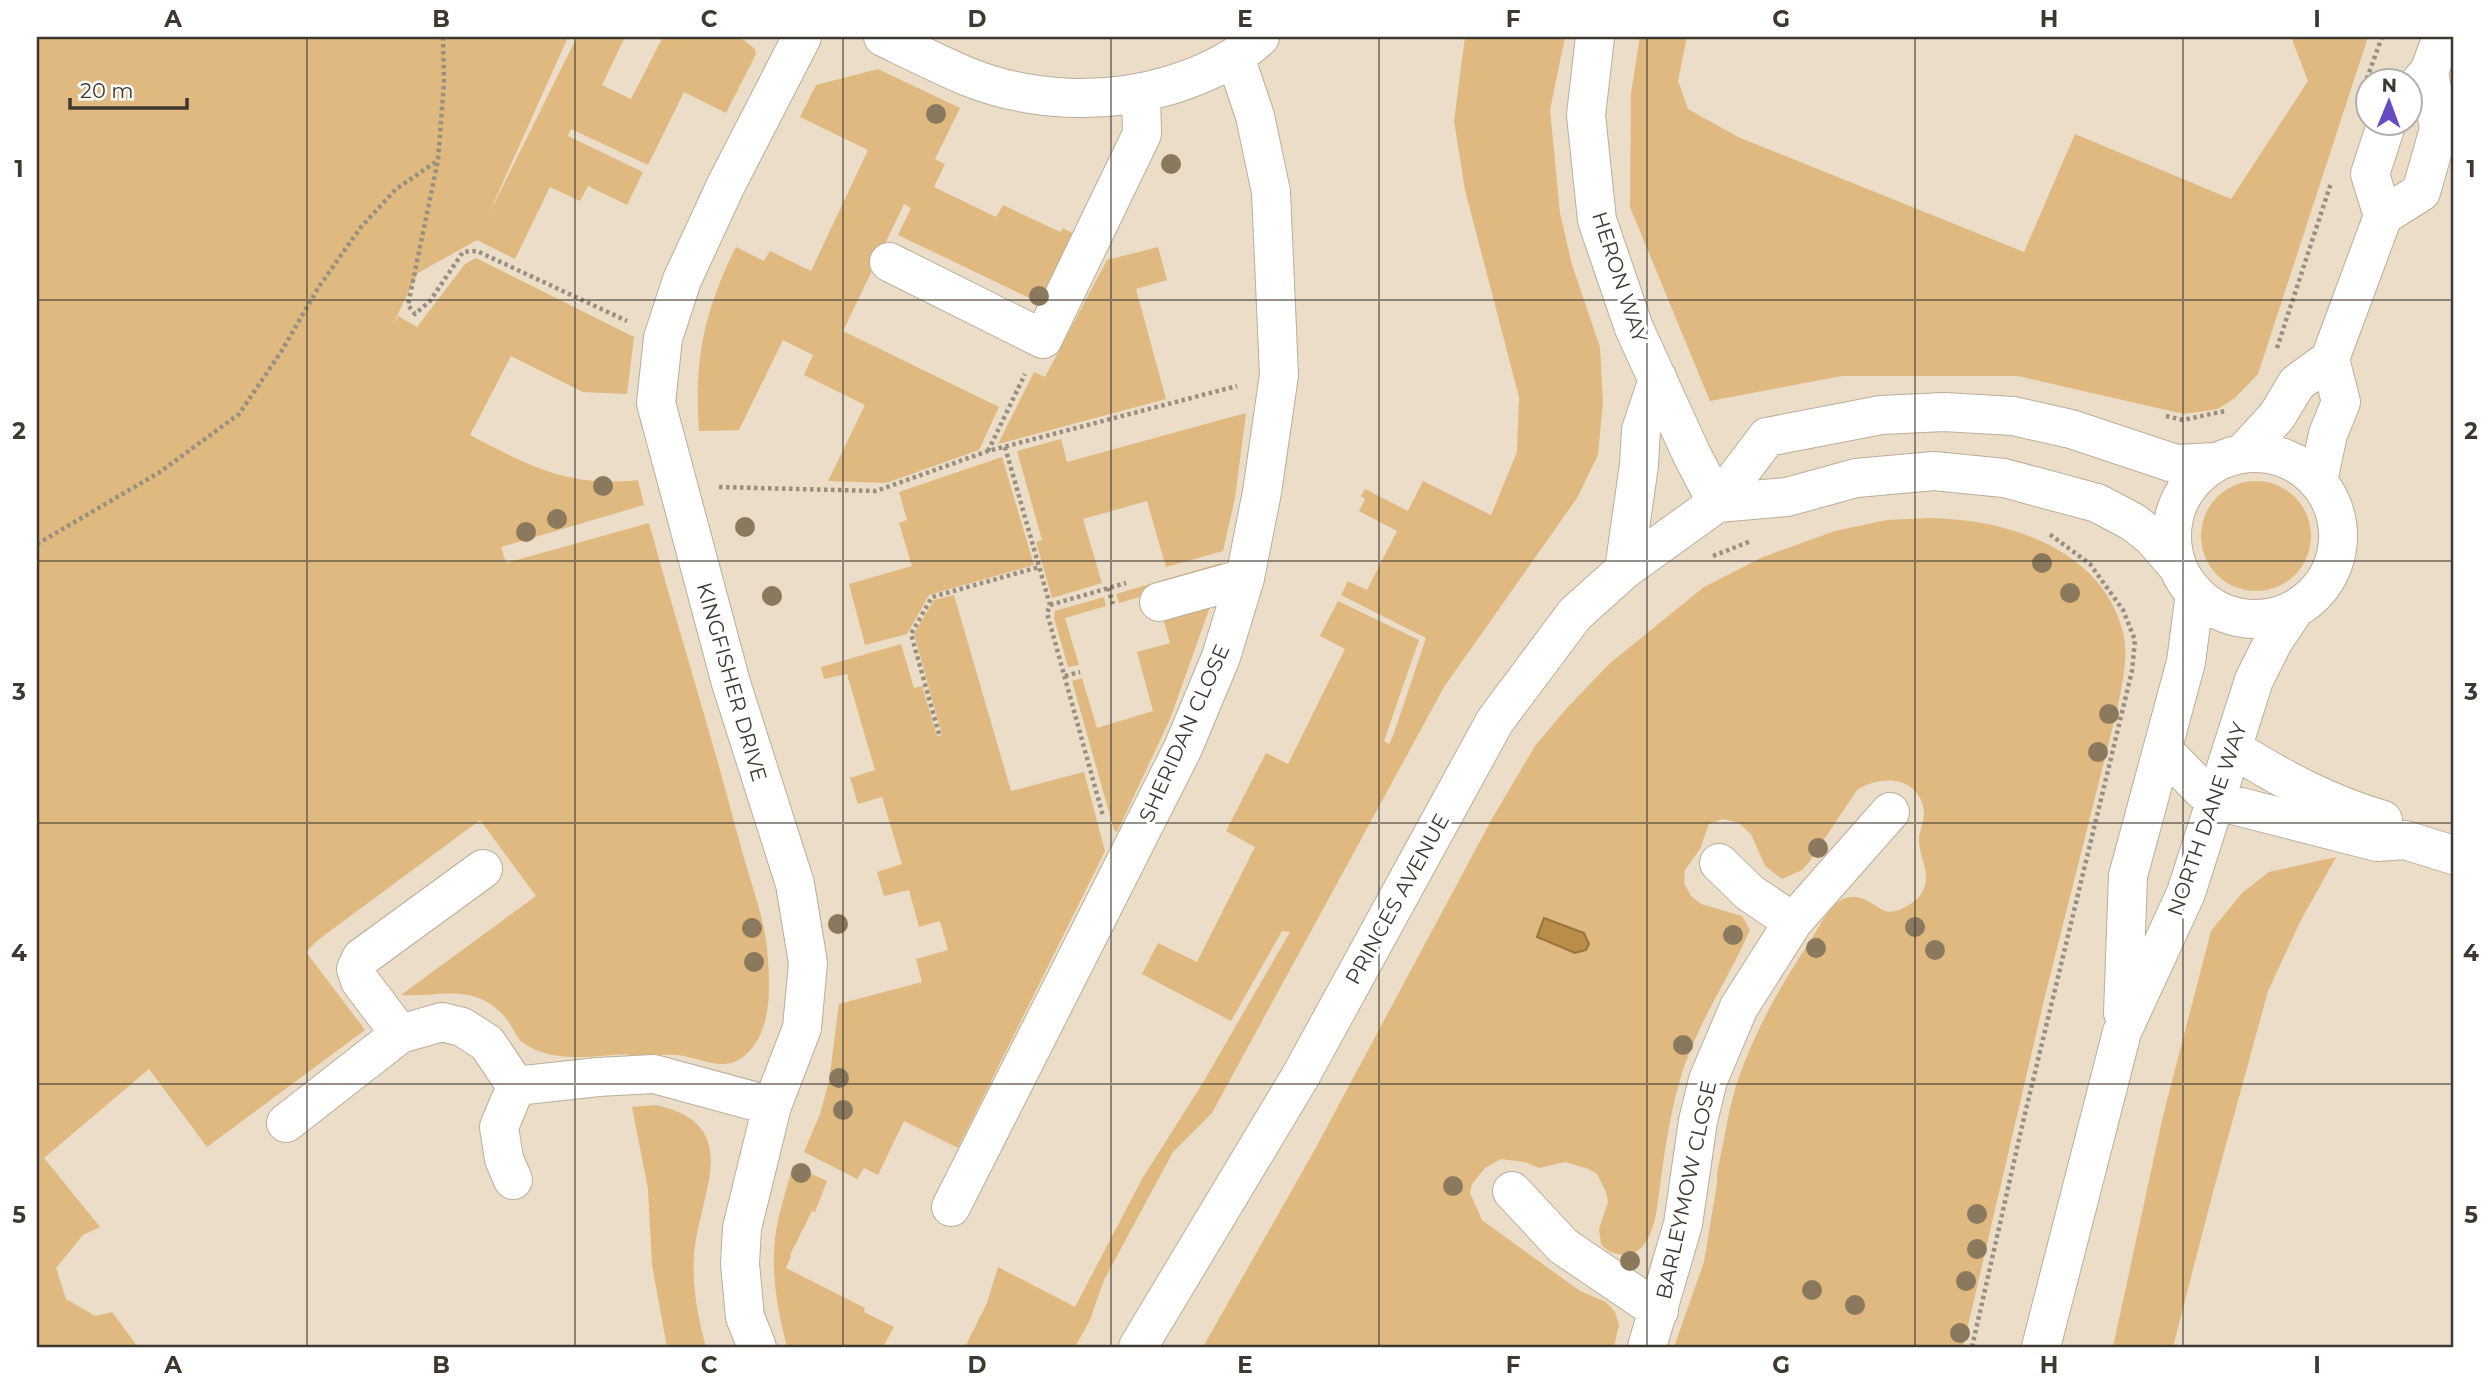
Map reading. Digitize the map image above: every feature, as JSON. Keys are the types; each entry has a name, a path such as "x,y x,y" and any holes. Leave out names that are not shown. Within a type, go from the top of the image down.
{"street":[{"name":"KINGFISHER DRIVE","path":"757,1347 745,1317 740,1265 742,1228 772,1106 802,1028 806,950 795,884 731,683 676,486 656,403 663,338 682,280 726,185 802,37"},
{"path":"883,37 968,76 1015,90 1062,98 1141,94 1191,79 1248,47"},
{"name":"HERON WAY","path":"1595,37 1586,115 1597,220 1634,328 1717,503"},
{"path":"2424,73 2442,37"},
{"name":"SHERIDAN CLOSE","path":"951,1207 1182,748 1221,657 1245,578 1262,492 1279,375 1271,192 1255,116 1248,47"},
{"path":"888,262 1043,339 1142,134 1141,94"},
{"path":"2186,579 2172,547 2176,507 2186,489 2199,475 2229,458 2277,416 2297,383 2330,359 2383,216 2420,192 2439,129 2424,94"},
{"path":"2372,136 2370,174 2383,216"},
{"path":"2318,481 2328,434 2341,402 2330,359"},
{"path":"1624,570 1639,465 1641,430 1658,379"},
{"name":"PRINCES AVENUE","path":"1138,1347 1300,1077 1495,721 1575,614 1624,570 1717,503 1767,437 1881,415 1944,412 2013,416 2071,429 2176,464 2229,458"},
{"path":"1717,503 1787,497 1856,478 1934,471 2004,478 2097,503 2133,522 2152,537 2186,579 2225,613 2260,619 2295,609 2323,584 2332,568 2339,532 2336,513 2329,496 2318,481 2297,463 2271,454 2229,458"},
{"path":"1159,602 1245,578"},
{"name":"NORTH DANE WAY","path":"2122,1032 2129,876 2187,654 2186,579"},
{"name":"NORTH DANE WAY","path":"2041,1347 2122,1032 2186,893 2250,689 2261,662 2295,609"},
{"path":"2232,748 2328,802 2385,821 2405,840"},
{"path":"2163,750 2203,791 2217,799 2377,842 2405,840 2453,855"},
{"name":"BARLEYMOW CLOSE","path":"1647,1347 1683,1224 1698,1121 1709,1080 1740,1007 1793,922 1890,813"},
{"path":"1719,863 1750,893 1793,922"},
{"path":"400,1034 360,981 356,969 361,958 483,869"},
{"path":"286,1123 400,1034 442,1022 462,1027 487,1043 516,1086"},
{"path":"516,1086 654,1074 772,1106"},
{"path":"513,1180 504,1159 499,1127 516,1086"},
{"name":"BARLEYMOW CLOSE","path":"1512,1191 1563,1246 1659,1311"}],"path":[{"path":"443,37 444,83 438,160 408,305 415,314 430,301 463,252 477,251 663,338"},
{"path":"2379,66 2382,37"},
{"path":"37,544 160,472 239,414 281,352 318,288 361,227 396,189 438,160"},
{"path":"2276,351 2334,172"},
{"path":"988,451 1028,368"},
{"path":"676,486 876,491 988,451 1279,375"},
{"path":"2158,414 2183,420 2220,414 2230,409"},
{"path":"1005,447 1050,605 1047,613 1091,771"},
{"path":"939,734 911,634 932,597 1039,567"},
{"path":"1108,588 1113,604"},
{"path":"1065,676 1080,671"}],"shaded area":[{"path":"37,37 568,37 487,218 577,37 625,37 602,85 631,99 663,37 740,37 755,49 756,54 726,113 684,92 648,165 571,129 568,136 643,172 627,205 588,186 580,201 550,187 515,259 477,240 418,273 392,326 398,316 417,327 465,264 476,258 634,337 627,394 583,392 511,356 470,435 550,472 591,481 638,480 644,505 501,547 506,563 649,523 762,921 767,948 769,992 760,1035 743,1057 727,1064 677,1055 629,1058 628,1054 560,1056 534,1049 522,1042 503,1014 478,998 463,994 401,995 536,896 480,820 318,940 306,952 365,1030 207,1147 149,1069 44,1158 100,1227 83,1235 56,1268 66,1299 95,1316 112,1312 138,1347 37,1347"},
{"path":"1465,37 1565,37 1550,110 1560,213 1572,265 1600,347 1603,401 1598,455 1577,498 1444,687 1212,1113 1173,1152 1104,1280 1090,1320 1075,1347 965,1347 987,1303 998,1267 1075,1307 1142,1179 1204,1081 1290,932 1282,931 1231,1021 1142,974 1158,943 1197,962 1255,847 1226,831 1266,753 1288,764 1345,649 1320,636 1338,601 1419,640 1384,741 1389,744 1393,736 1426,638 1341,595 1348,581 1367,590 1397,531 1359,511 1365,499 1361,496 1365,489 1408,511 1423,481 1491,515 1517,452 1519,397 1465,190 1454,121"},
{"path":"1640,37 1687,37 1678,81 1688,109 1738,137 2024,252 2075,134 2231,199 2308,81 2291,37 2368,37 2359,66 2354,66 2354,80 2258,374 2235,398 2218,409 2184,414 2018,376 1842,376 1710,401 1630,207 1631,93"},
{"path":"878,69 960,108 935,159 945,164 934,187 996,217 1003,205 1060,232 1063,228 1078,236 1044,305 898,235 911,208 904,204 843,331 999,407 979,450 886,483 828,481 865,405 804,375 813,355 783,340 739,430 699,431 700,358 716,293 736,247 764,261 770,251 811,271 868,150 800,117 816,85"},
{"path":"1158,247 1167,280 1136,289 1166,399 998,444 1034,372 1045,377 1107,260"},
{"path":"1246,413 1235,498 1223,551 1166,567 1147,501 1083,519 1102,583 1052,598 1036,542 1042,540 1017,451 1061,439 1067,462"},
{"path":"1002,457 1034,565 929,595 907,634 865,645 849,584 912,566 899,523 907,520 899,492"},
{"path":"2256,481 2277,485 2295,497 2307,515 2311,536 2307,557 2295,575 2277,587 2256,591 2235,587 2217,575 2205,557 2201,536 2205,515 2217,497 2235,485"},
{"path":"1930,518 1991,525 2021,533 2050,545 2075,561 2097,582 2114,607 2125,646 2118,706 2044,1000 1963,1347 1674,1347 1704,1262 1717,1173 1735,1091 1745,1061 1770,1006 1822,921 1840,901 1857,897 1889,912 1914,901 1924,887 1926,874 1919,842 1924,815 1921,799 1907,785 1887,780 1857,790 1809,862 1802,870 1782,879 1765,866 1751,834 1739,823 1723,819 1709,824 1700,849 1685,870 1684,883 1691,896 1701,904 1742,916 1750,930 1686,1060 1676,1093 1654,1221 1642,1248 1624,1255 1611,1252 1601,1244 1599,1229 1608,1202 1597,1174 1589,1169 1565,1162 1539,1168 1525,1162 1501,1159 1485,1168 1472,1184 1470,1193 1482,1220 1580,1291 1606,1302 1615,1312 1619,1325 1614,1347 1203,1347 1314,1151 1493,817 1535,746 1566,709 1609,664 1704,587 1763,557 1835,531 1887,520"},
{"path":"1221,563 1218,574 1119,603 1116,594"},
{"path":"954,595 1011,791 1084,772 1105,851 958,1148 904,1121 878,1175 864,1168 857,1179 804,1152 820,1114 829,1081 839,1004 922,982 916,959 948,950 940,921 919,927 909,890 884,896 877,872 902,864 882,797 858,804 850,778 875,770 847,674 824,679 821,667 901,644 914,688 922,686 937,736 942,735 914,634 934,600"},
{"path":"1104,597 1106,606 1065,618 1079,665 1068,667 1054,618 1055,611"},
{"path":"1212,601 1170,719 1117,832 1114,830 1072,681 1082,678 1097,728 1153,711 1137,652 1170,643 1162,615"},
{"path":"2336,857 2300,922 2268,991 2173,1347 2113,1347 2163,1116 2211,931 2242,893 2269,872"},
{"path":"1544,918 1584,933 1589,944 1586,950 1575,953 1537,937"},
{"path":"656,1105 684,1115 701,1128 709,1145 711,1165 694,1256 696,1302 706,1347 667,1347 652,1265 648,1189 632,1107"},
{"path":"793,1165 827,1181 815,1212 812,1211 786,1268 865,1308 864,1312 894,1327 883,1347 787,1347 776,1294 774,1253 778,1220"}]}
